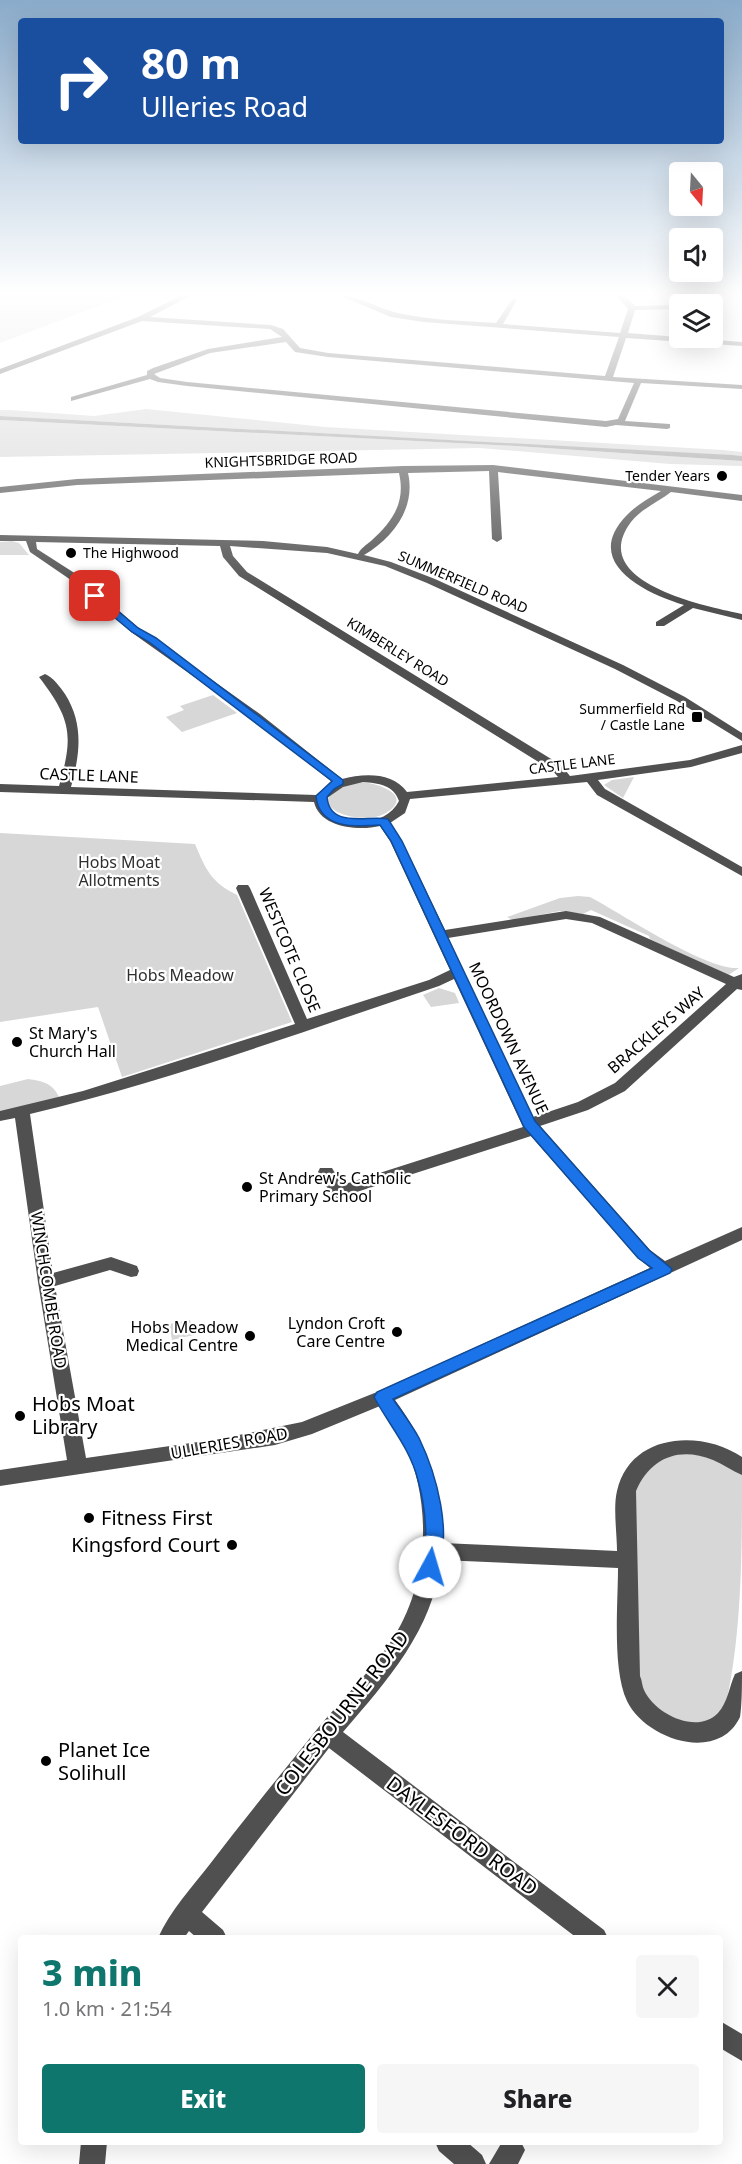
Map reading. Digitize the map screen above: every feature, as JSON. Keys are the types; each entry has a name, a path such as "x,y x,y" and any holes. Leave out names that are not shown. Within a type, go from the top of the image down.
{"street":[{"path":"74,399 81,397"},
{"path":"312,397 606,424 667,426"},
{"path":"619,423 631,397"},
{"path":"494,468 497,539"},
{"name":"KNIGHTSBRIDGE ROAD","path":"0,490 77,482 403,469 494,468 742,498"},
{"path":"362,554 392,528 399,517 408,494 403,469"},
{"path":"669,489 637,511 624,524 614,546 616,558 623,570 635,580 690,606 742,617"},
{"path":"0,527 2,538"},
{"name":"SUMMERFIELD ROAD","path":"2,538 263,544 327,550 396,568 430,581 619,667 681,699 742,738"},
{"path":"30,539 33,550 72,576 135,630 256,716 339,782"},
{"name":"KIMBERLEY ROAD","path":"224,543 228,557 243,574 547,762 561,771 566,779"},
{"path":"660,624 690,606"},
{"path":"45,677 59,695 72,721 75,739 64,791"},
{"name":"CASTLE LANE","path":"404,796 590,778 692,763 742,749"},
{"path":"363,778 376,779 398,788 404,796 403,808 400,813 384,822 367,825 341,821 328,814 323,808 321,799 326,790 339,782 363,778"},
{"path":"590,778 601,792 742,872"},
{"name":"CASTLE LANE","path":"0,788 321,799"},
{"name":"MOORDOWN AVENUE","path":"384,822 396,841 531,1127 644,1254 664,1269"},
{"name":"WESTCOTE CLOSE","path":"243,888 303,1026"},
{"path":"441,935 566,915 595,920 740,982"},
{"path":"0,1116 22,1112 165,1071 434,983 458,971"},
{"name":"BRACKLEYS WAY","path":"326,1172 338,1192 531,1127 583,1106 620,1087 740,982"},
{"name":"WINCHCOMBE ROAD","path":"22,1112 46,1282 78,1467"},
{"name":"ULLERIES ROAD","path":"0,1478 275,1437 305,1429 383,1397 742,1233"},
{"path":"46,1282 111,1263 131,1271"},
{"name":"COLESBOURNE ROAD","path":"172,1935 186,1913 402,1642 423,1599 434,1551 433,1512 427,1479 411,1440 383,1397"},
{"path":"742,1467 717,1451 696,1447 666,1450 646,1459 634,1473 626,1491 630,1676 636,1697 657,1720 680,1731 705,1732 722,1724 734,1710 742,1681"},
{"path":"434,1551 628,1560"},
{"name":"DAYLESFORD ROAD","path":"328,1734 592,1935"},
{"path":"186,1913 211,1935"},
{"path":"723,2034 742,2049"},
{"path":"93,2164 94,2145"},
{"path":"451,2145 473,2164"}],"green space":[{"path":"146,409 325,427 723,450 742,452 742,456 0,416 0,410 94,416"},
{"path":"0,420 516,446 742,461 742,466 670,464 480,448 0,457"},
{"path":"0,542 19,543 29,555 0,555"},
{"path":"213,695 237,713 182,732 166,717 184,710 180,706"},
{"path":"634,777 623,798 604,785 612,780"},
{"path":"359,782 374,784 390,791 395,795 397,801 386,813 376,817 352,817 333,809 328,803 329,796 339,788"},
{"path":"0,833 195,844 210,874 221,885 237,895 292,1022 122,1077 98,1007 0,1022"},
{"path":"590,897 664,940 707,961 725,967 739,968 727,976 720,974 650,939 649,936 591,910 583,914 560,911 513,920 507,917 560,898"},
{"path":"439,988 455,993 459,1003 431,1007 423,995"},
{"path":"28,1079 47,1084 59,1097 0,1112 0,1086"},
{"path":"190,1320 194,1335 172,1340 169,1324"},
{"path":"692,1452 734,1467 742,1475 740,1595 730,1684 724,1712 698,1725 671,1719 644,1697 637,1670 635,1484 662,1457"}],"shaded area":[{"path":"0,416 732,455 742,456 742,461 516,446 0,420"}],"place":[{"name":"Tender Years","path":"722,476"},
{"name":"The Highwood","path":"71,553"},
{"name":"Summerfield Rd / Castle Lane","path":"697,717"},
{"name":"St Mary's Church Hall","path":"17,1042"},
{"name":"St Andrew's Catholic Primary School","path":"247,1187"},
{"name":"Lyndon Croft Care Centre","path":"397,1332"},
{"name":"Hobs Meadow Medical Centre","path":"250,1336"},
{"name":"Hobs Moat Library","path":"20,1416"},
{"name":"Fitness First","path":"89,1518"},
{"name":"Kingsford Court","path":"232,1545"},
{"name":"Planet Ice Solihull","path":"46,1761"}],"route":[{"path":"95,596 135,630 256,716 264,725 339,782 326,790 322,796 323,808 328,814 352,824 367,825 384,822 396,841 529,1124 644,1254 664,1269 383,1397 411,1440 427,1479 433,1512 434,1551 430,1567"}],"park label":[{"name":"Hobs Moat Allotments","path":"119,871"},
{"name":"Hobs Meadow","path":"180,975"}]}
